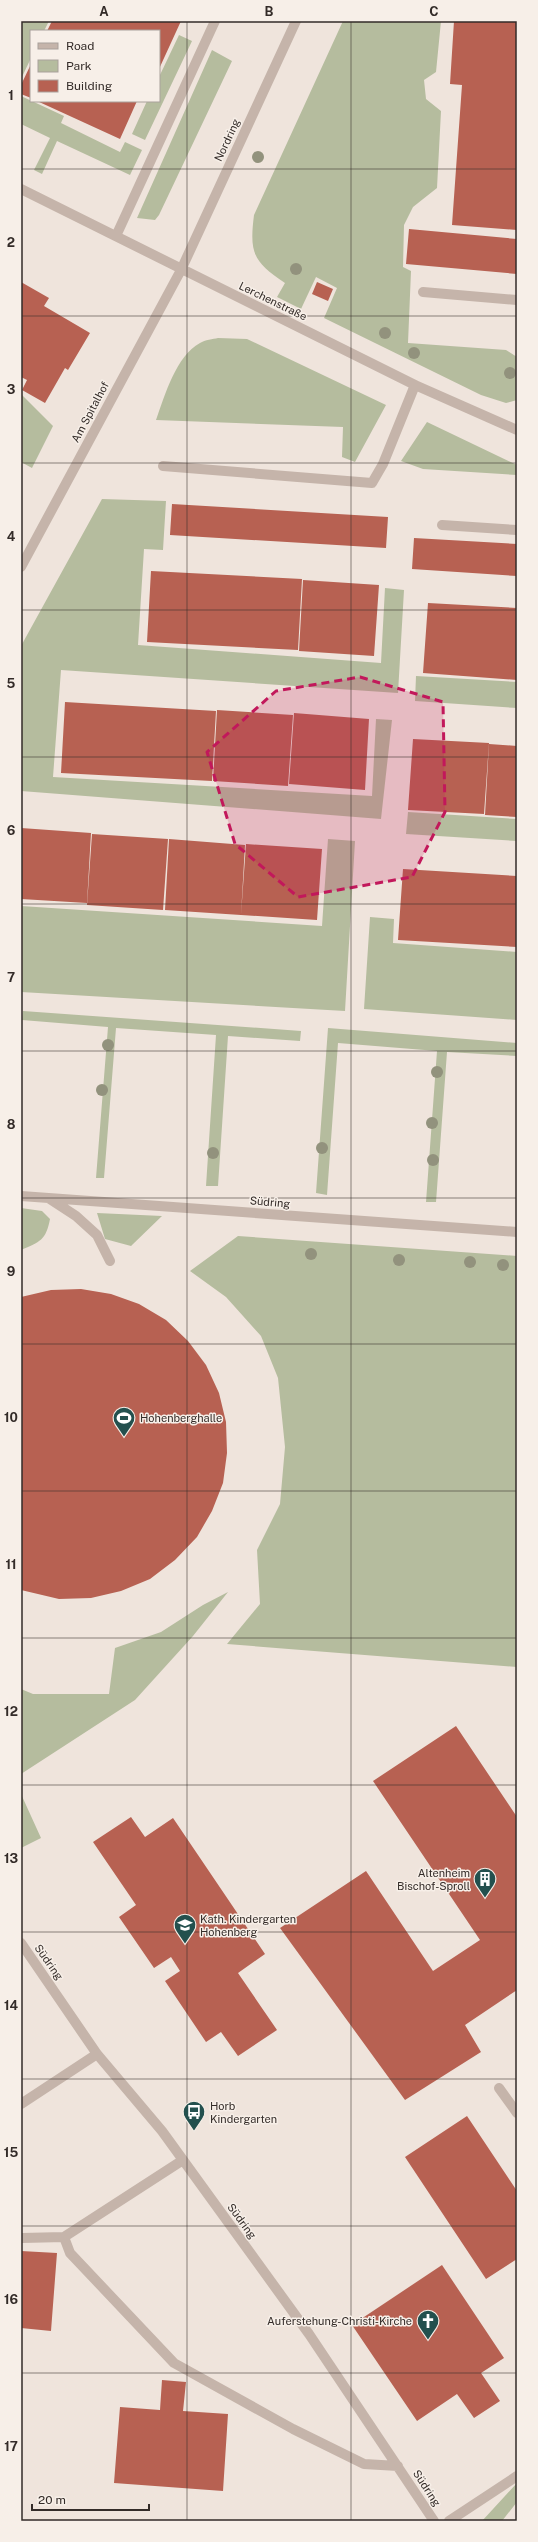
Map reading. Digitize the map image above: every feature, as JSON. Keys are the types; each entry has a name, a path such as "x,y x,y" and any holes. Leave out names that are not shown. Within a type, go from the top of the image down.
{"street":[{"path":"116,236 215,21"},
{"name":"Nordring","path":"181,270 296,21"},
{"name":"Lerchenstraße","path":"21,189 181,270 415,385 517,430"},
{"name":"Am Spitalhof","path":"21,567 181,270"},
{"path":"423,292 517,300"},
{"path":"163,466 372,483 383,464 415,385"},
{"path":"442,525 517,530"},
{"name":"Südring","path":"21,1196 517,1232"},
{"path":"49,1198 76,1216 97,1235 110,1260"},
{"name":"Südring","path":"21,1943 97,2054 162,2131 312,2337 434,2521"},
{"path":"21,2104 97,2054"},
{"path":"499,2088 517,2113"},
{"path":"22,2238 64,2238 183,2160"},
{"path":"64,2238 70,2253 174,2364 293,2429 364,2464 398,2466"},
{"path":"449,2521 517,2476"}],"highlighted area":[{"path":"360,677 443,702 445,812 412,877 298,897 235,844 207,752 276,691"}],"green space":[{"path":"21,21 49,21 44,30 30,30 30,60 21,79"},
{"path":"343,21 441,21 436,72 424,80 426,99 441,111 437,188 413,207 404,225 403,267 411,271 408,343 506,350 517,357 517,400 506,403 481,395 324,318 337,288 316,277 301,309 277,297 285,283 266,269 256,256 252,239 254,215"},
{"path":"179,35 192,41 145,140 132,134 147,102 160,102 160,75"},
{"path":"212,50 232,61 159,215 155,220 137,218"},
{"path":"21,96 30,100 30,102 34,102 64,116 61,123 120,152 125,142 142,150 130,175 57,141 42,174 34,170 50,138 21,124"},
{"path":"218,338 247,339 386,405 355,462 342,457 343,427 156,420 172,377 184,357 200,343"},
{"path":"21,394 53,426 32,468 21,462"},
{"path":"427,422 517,465 517,475 423,469 401,461"},
{"path":"102,499 166,501 163,550 144,549 138,645 381,663 385,588 404,590 398,693 61,670 53,777 372,796 376,719 392,720 381,819 21,791 21,646"},
{"path":"416,676 517,682 517,708 415,701"},
{"path":"408,812 517,819 517,841 406,834"},
{"path":"328,839 355,841 345,1011 21,992 21,906 322,926"},
{"path":"370,917 394,919 393,943 517,952 517,1020 364,1009"},
{"path":"23,1011 301,1031 300,1041 228,1036 218,1186 206,1186 216,1035 116,1028 104,1178 96,1178 108,1027 22,1020"},
{"path":"328,1028 517,1043 517,1056 447,1052 436,1202 426,1202 437,1051 338,1043 327,1195 316,1193"},
{"path":"21,1208 42,1211 50,1219 44,1236 33,1245 21,1250"},
{"path":"97,1213 162,1216 131,1246 105,1239"},
{"path":"238,1236 517,1256 517,1667 227,1644 260,1604 257,1550 280,1504 285,1447 278,1378 261,1336 226,1297 190,1271"},
{"path":"228,1592 193,1636 135,1700 21,1774 21,1689 33,1694 109,1694 115,1648 161,1632 203,1605"},
{"path":"21,1794 41,1838 21,1848"},
{"path":"517,2483 517,2502 502,2521 482,2521"}],"building":[{"path":"52,21 181,21 160,67 160,30 48,30"},
{"path":"454,21 517,21 517,230 452,225 462,85 450,84"},
{"path":"30,66 30,98 21,94 21,85"},
{"path":"39,102 137,102 120,139"},
{"path":"409,229 517,239 517,274 406,264"},
{"path":"21,282 49,298 44,306 90,333 68,370 65,368 45,403 22,390 27,380 21,377"},
{"path":"317,282 333,289 328,301 312,294"},
{"path":"172,504 388,517 386,548 170,535"},
{"path":"414,538 517,544 517,576 412,569"},
{"path":"151,571 302,579 298,650 147,642"},
{"path":"303,580 379,585 374,656 299,651"},
{"path":"428,603 517,608 517,680 423,673"},
{"path":"65,702 216,711 212,781 61,773"},
{"path":"217,710 293,715 288,786 213,781"},
{"path":"294,713 369,719 365,790 289,784"},
{"path":"413,739 489,743 484,814 408,810"},
{"path":"489,744 517,746 517,817 485,815"},
{"path":"21,828 91,833 87,903 21,899"},
{"path":"92,834 168,839 163,910 87,905"},
{"path":"169,839 245,845 241,915 165,910"},
{"path":"246,844 322,849 317,920 241,915"},
{"path":"403,869 517,876 517,947 398,940"},
{"name":"Hohenberghalle","path":"81,1289 111,1294 139,1304 166,1320 188,1341 206,1365 219,1393 226,1422 227,1453 223,1483 212,1511 197,1537 175,1560 150,1579 121,1591 91,1598 59,1599 21,1590 21,1297 51,1290"},
{"name":"Altenheim Bischof-Sproll","path":"456,1726 517,1817 517,1990 465,2025 481,2052 405,2100 280,1928 366,1871 433,1971 480,1940 373,1781"},
{"path":"131,1817 145,1837 173,1818 265,1954 238,1973 277,2030 238,2056 221,2032 206,2042 165,1981 180,1971 171,1957 154,1968 119,1917 136,1905 93,1842"},
{"path":"467,2116 517,2191 517,2259 486,2279 405,2157"},
{"path":"21,2251 57,2253 51,2331 21,2328"},
{"name":"Auferstehung-Christi-Kirche","path":"442,2265 504,2358 481,2373 500,2401 474,2418 457,2394 417,2421 352,2325"},
{"path":"162,2380 186,2382 183,2411 228,2414 223,2491 114,2483 120,2407 160,2410"}],"place":[{"name":"Hohenberghalle","path":"124,1438"},
{"name":"Altenheim Bischof-Sproll","path":"485,1898"},
{"name":"Kath. Kindergarten Hohenberg","path":"185,1944"},
{"name":"Horb Kindergarten","path":"194,2132"},
{"name":"Auferstehung-Christi-Kirche","path":"428,2340"}]}
